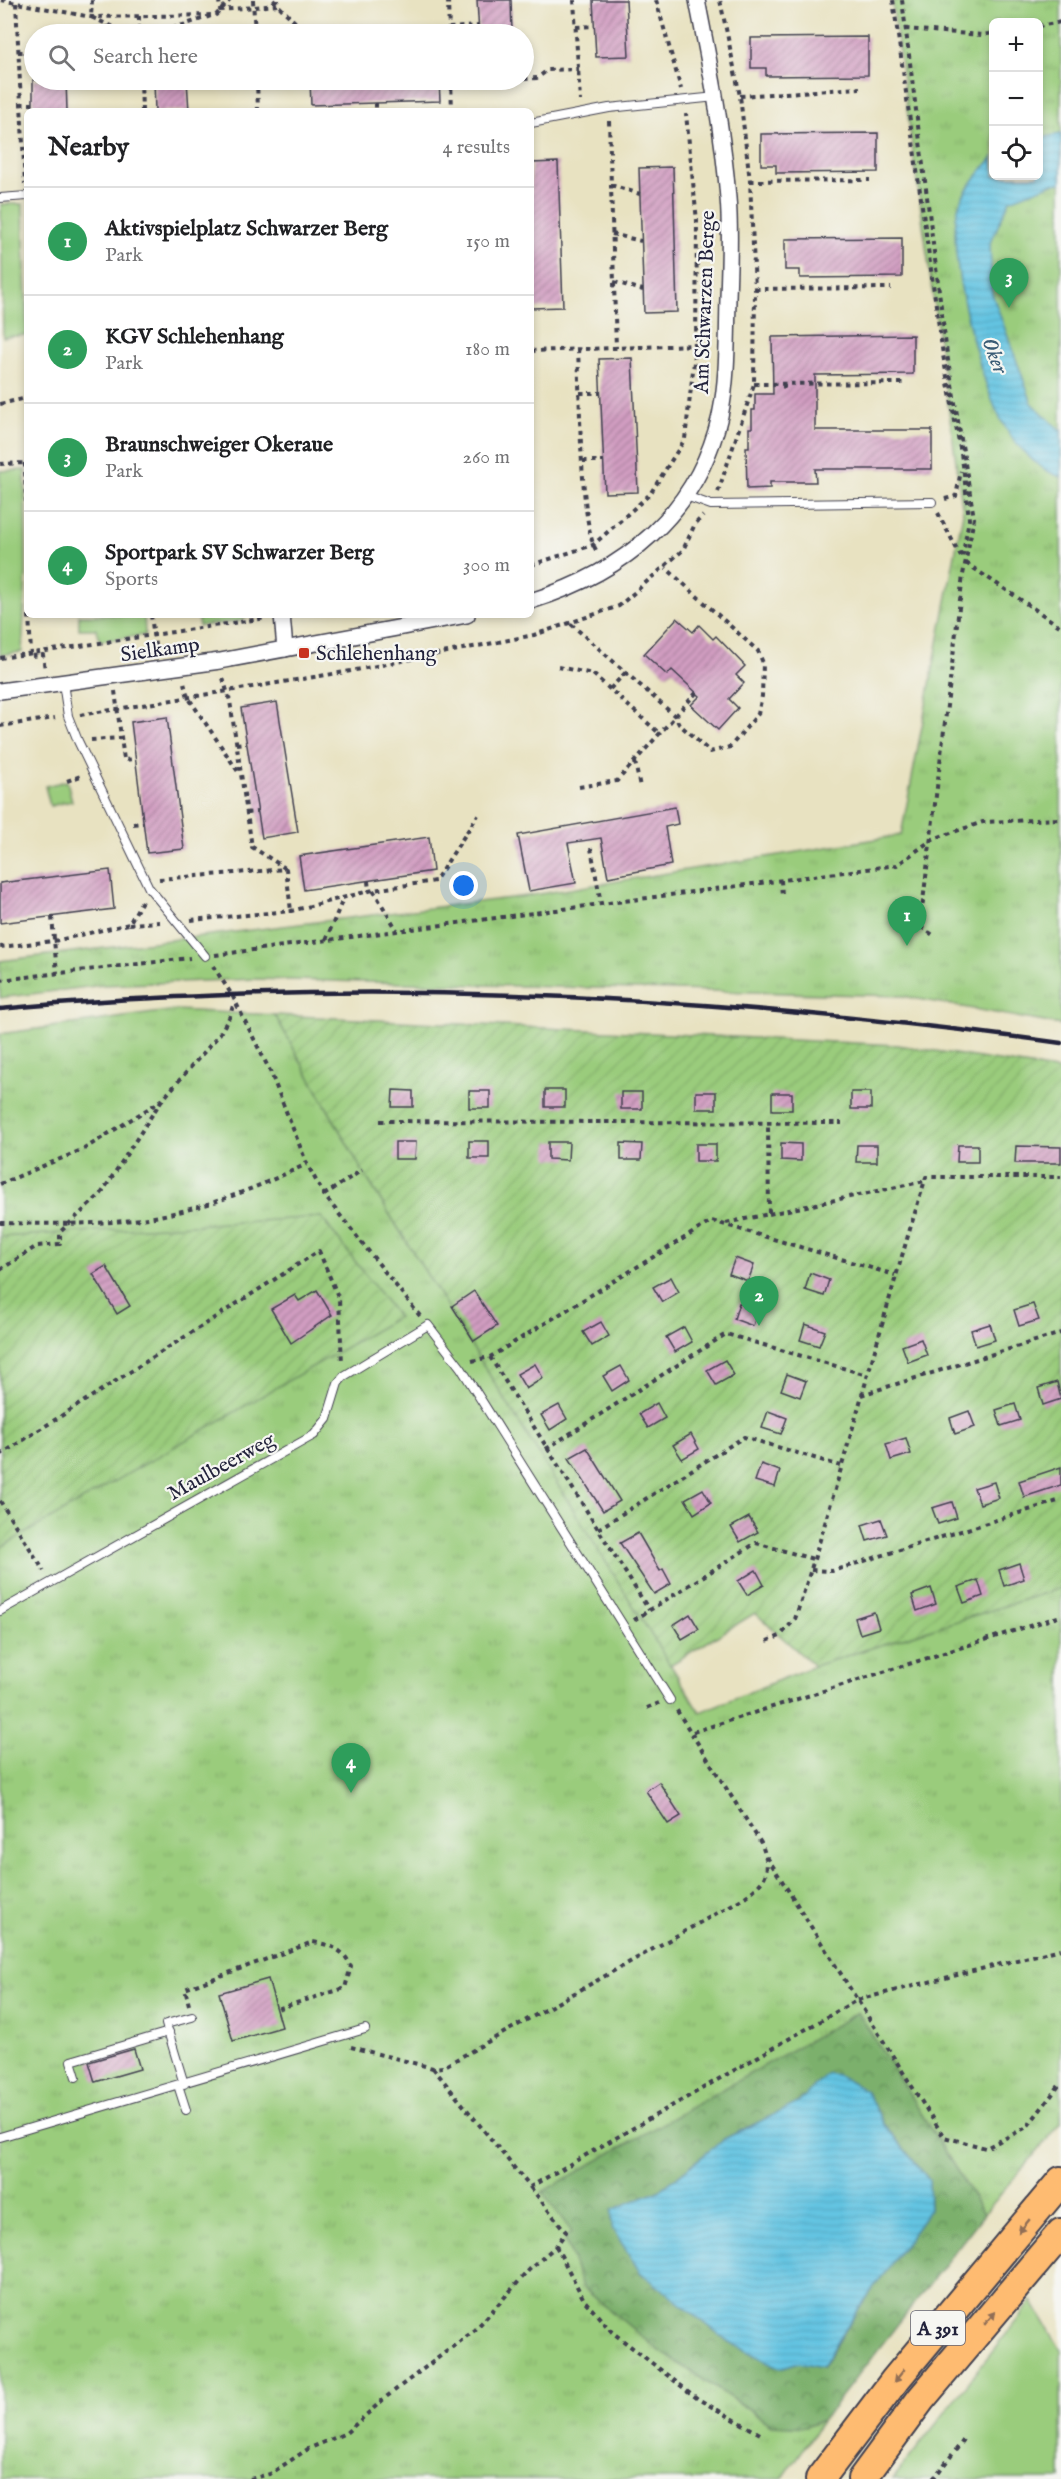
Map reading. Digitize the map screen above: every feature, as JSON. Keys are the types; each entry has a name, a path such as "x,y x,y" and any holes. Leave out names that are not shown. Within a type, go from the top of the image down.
{"highway":[{"name":"A 391","path":"820,2479 895,2380 1061,2181"},
{"name":"A 391","path":"862,2479 921,2399 1061,2233"}],"street":[{"name":"Am Schwarzen Berge","path":"686,496 708,453 720,416 724,383 729,201 716,97 696,0"},
{"path":"534,600 563,590 609,568 637,549 686,496"},
{"path":"277,618 285,649"},
{"name":"Sielkamp","path":"0,691 180,667 451,618"}],"lane":[{"path":"534,122 609,108 716,97"},
{"path":"0,198 24,196"},
{"path":"686,496 711,505 932,502"},
{"path":"63,683 69,716 92,773 149,888 205,956"},
{"path":"344,1376 428,1325 461,1368 670,1700"},
{"name":"Maulbeerweg","path":"0,1611 52,1584 314,1435 327,1419 338,1383 344,1376"},
{"path":"186,2110 166,2024 192,2017"},
{"path":"0,2137 365,2029"},
{"path":"76,2077 71,2061 169,2032"}],"path":[{"path":"1,0 91,18 106,24"},
{"path":"91,18 92,0"},
{"path":"219,0 220,10"},
{"path":"187,24 216,15 230,0"},
{"path":"253,0 254,24"},
{"path":"273,0 297,24"},
{"path":"448,0 449,24"},
{"path":"574,0 581,114"},
{"path":"534,564 593,547 650,494 685,439 696,345 697,221 684,100 656,0"},
{"path":"893,0 943,355 963,465 969,519 933,839 920,926 933,935"},
{"path":"902,0 947,354 974,518 964,561"},
{"path":"15,1 24,140"},
{"path":"220,10 278,3"},
{"path":"91,18 216,15"},
{"path":"139,16 139,24"},
{"path":"1043,25 1061,22"},
{"path":"576,27 594,26"},
{"path":"905,29 989,34"},
{"path":"18,52 24,52"},
{"path":"534,78 548,70 579,69"},
{"path":"740,96 860,88"},
{"path":"141,90 142,108"},
{"path":"257,90 258,108"},
{"path":"451,90 452,108"},
{"path":"376,103 376,108"},
{"path":"21,105 33,104"},
{"path":"609,108 616,348"},
{"path":"750,181 870,180"},
{"path":"611,185 640,194"},
{"path":"612,234 641,241"},
{"path":"614,282 643,290"},
{"path":"755,289 891,288"},
{"path":"534,351 696,345"},
{"path":"578,349 585,500 593,547"},
{"path":"754,384 906,383"},
{"path":"784,384 784,393"},
{"path":"580,393 600,393"},
{"path":"0,404 24,399"},
{"path":"965,456 956,496 932,502 964,561 1061,627"},
{"path":"583,461 603,460"},
{"path":"0,464 24,463"},
{"path":"0,726 228,692 447,654 534,635 619,606 666,568 683,550 695,525 706,512"},
{"path":"570,623 675,716 679,724 710,752 730,747 758,714 762,696 763,663 758,651 666,568"},
{"path":"30,618 32,655"},
{"path":"151,618 156,651"},
{"path":"32,655 153,637 250,618"},
{"path":"0,657 43,655 45,674"},
{"path":"180,667 188,697 240,775"},
{"path":"558,667 593,674 660,734"},
{"path":"610,689 626,672"},
{"path":"223,677 228,692 252,847 286,869"},
{"path":"579,788 617,781 697,692"},
{"path":"116,702 124,760 135,759"},
{"path":"96,740 122,738"},
{"path":"236,744 246,743"},
{"path":"635,761 640,787"},
{"path":"245,813 257,812"},
{"path":"0,947 54,941 129,924 291,911 371,891 435,881 478,815"},
{"path":"0,980 205,956 897,865 933,839 983,822 1061,819"},
{"path":"128,825 143,823"},
{"path":"591,848 601,904"},
{"path":"129,924 149,888 157,879 286,869"},
{"path":"286,869 291,911"},
{"path":"781,880 782,897"},
{"path":"368,881 371,891 398,931"},
{"path":"326,940 343,898"},
{"path":"52,917 57,974"},
{"path":"205,956 234,1001 270,1071 307,1164 324,1195 428,1325"},
{"path":"0,1270 37,1246 60,1244 60,1232 101,1194 162,1100 219,1035 230,1016 234,1001"},
{"path":"0,1184 84,1149 162,1100"},
{"path":"380,1121 842,1123"},
{"path":"768,1123 769,1214"},
{"path":"0,1223 124,1221 168,1215 220,1201 307,1164"},
{"path":"324,1195 362,1170"},
{"path":"767,1641 780,1636 795,1619 895,1275 926,1177 1061,1177"},
{"path":"725,1223 925,1181"},
{"path":"461,1368 477,1358 490,1357 712,1221 895,1275"},
{"path":"0,1455 319,1251 339,1299 344,1376"},
{"path":"861,1395 1061,1333"},
{"path":"546,1449 726,1334 867,1375"},
{"path":"490,1357 649,1611"},
{"path":"598,1529 744,1437 841,1466"},
{"path":"811,1570 832,1571 1061,1500"},
{"path":"0,1501 52,1584"},
{"path":"624,1627 756,1543 813,1559"},
{"path":"693,1732 1061,1616"},
{"path":"670,1700 693,1732 761,1843 766,1856 944,2137 986,2148 1027,2127 1061,2083"},
{"path":"327,2041 433,2068 443,2067 742,1899 761,1886 767,1871 766,1856"},
{"path":"192,2017 185,1989 313,1942 328,1944 346,1956 351,1966 345,1988 277,2009"},
{"path":"530,2187 858,2000 1061,1949"},
{"path":"250,2479 270,2474 308,2449 346,2433 386,2397 475,2330 530,2269 556,2246 566,2232 433,2068"},
{"path":"556,2246 584,2300 612,2332 698,2399 762,2435"},
{"path":"933,2479 966,2437"}],"green space":[{"path":"892,0 1061,0 1061,1025 902,996 255,979 103,985 0,998 0,961 527,896 901,835 963,513"},
{"path":"1,204 23,204 24,335 3,337"},
{"path":"24,470 22,652 0,655 0,471"},
{"path":"79,618 144,618 145,635 100,641 96,629 79,629"},
{"path":"198,618 246,618 241,621 199,626"},
{"path":"67,781 72,801 50,806 45,786"},
{"path":"176,1010 275,1015 362,1170 700,1712 814,1666 1061,1588 1061,2123 984,2214 858,2012 542,2192 572,2232 565,2239 582,2287 658,2350 771,2425 806,2427 823,2420 782,2479 0,2479 0,1034"},
{"path":"275,1015 898,1045 1061,1071 1061,1588 814,1666 755,1613 670,1665 362,1170"},
{"path":"321,1217 398,1317 0,1548 0,1237"},
{"path":"858,2012 984,2214 823,2420 806,2427 772,2425 658,2350 582,2287 565,2238 571,2233 542,2192","holes":["866,2091 884,2124 929,2180 930,2208 856,2313 823,2367 799,2362 780,2368 612,2211 663,2188 724,2139 798,2103"]},
{"path":"1032,2301 1061,2350 1061,2479 893,2479"}],"water":[{"name":"Oker","path":"1061,134 1061,183 1052,184 1010,200 990,243 992,293 1032,403 1061,431 1061,477 1033,461 1018,445 1000,418 974,344 956,251 959,205 974,180 989,162 989,180 1043,180 1043,137"},
{"path":"827,2073 838,2075 866,2091 884,2124 929,2180 930,2209 856,2313 822,2367 799,2362 780,2368 729,2342 640,2272 612,2228 612,2210 663,2188 724,2139 798,2103"}],"building":[{"path":"477,0 511,0 512,24 478,24"},
{"path":"593,0 626,0 629,56 596,57"},
{"path":"868,37 868,75 766,76 766,68 751,68 751,38"},
{"path":"33,90 66,90 67,108 33,108"},
{"path":"154,90 188,90 189,108 155,108"},
{"path":"310,90 439,90 440,101 311,105"},
{"path":"878,133 878,172 776,173 776,165 761,165 761,134"},
{"path":"558,162 563,307 534,308 534,163"},
{"path":"673,167 677,312 644,313 639,168"},
{"path":"902,238 902,277 800,278 800,270 785,270 785,239"},
{"path":"913,335 913,374 815,375 815,430 932,430 932,469 815,469 816,482 770,482 770,488 747,489 746,447 749,447 749,428 752,428 755,394 773,394 772,337"},
{"path":"632,358 638,492 605,493 599,359"},
{"path":"677,618 693,632 699,625 713,639 716,636 745,666 736,675 744,683 729,699 738,708 718,730 691,705 700,696 672,670 667,675 644,654"},
{"path":"277,702 298,832 262,838 241,708"},
{"path":"167,717 184,849 147,853 131,722"},
{"path":"675,807 678,824 665,827 671,865 608,877 601,838 568,843 576,883 529,891 518,835"},
{"path":"429,837 433,871 304,890 299,856"},
{"path":"110,870 114,909 0,923 0,883"},
{"path":"393,1090 413,1091 413,1107 392,1107"},
{"path":"545,1090 565,1090 565,1107 545,1107"},
{"path":"469,1091 490,1091 490,1108 469,1108"},
{"path":"621,1092 642,1092 642,1109 621,1109"},
{"path":"696,1092 716,1092 716,1109 696,1109"},
{"path":"851,1092 871,1092 871,1109 851,1109"},
{"path":"772,1093 792,1093 792,1110 772,1110"},
{"path":"469,1141 489,1141 489,1158 469,1158"},
{"path":"395,1142 416,1142 415,1159 395,1159"},
{"path":"548,1142 569,1142 568,1160 548,1159"},
{"path":"621,1143 642,1144 641,1160 621,1160"},
{"path":"781,1143 801,1144 801,1161 781,1160"},
{"path":"696,1144 716,1144 716,1161 696,1161"},
{"path":"857,1145 877,1145 877,1162 856,1162"},
{"path":"958,1145 978,1145 978,1162 957,1162"},
{"path":"1016,1146 1061,1147 1061,1163 1015,1163"},
{"path":"735,1258 754,1265 748,1281 729,1274"},
{"path":"106,1266 130,1306 117,1314 93,1274"},
{"path":"810,1273 829,1280 824,1296 805,1290"},
{"path":"671,1277 679,1292 662,1302 653,1287"},
{"path":"317,1290 332,1315 291,1343 271,1309 295,1295 299,1301"},
{"path":"474,1291 497,1326 474,1341 452,1306"},
{"path":"739,1303 758,1310 753,1326 734,1319"},
{"path":"1033,1304 1039,1320 1019,1326 1014,1310"},
{"path":"601,1322 609,1336 592,1346 583,1332"},
{"path":"805,1324 825,1331 819,1346 800,1340"},
{"path":"990,1324 995,1340 976,1346 971,1330"},
{"path":"684,1327 692,1342 675,1352 666,1337"},
{"path":"921,1339 927,1355 908,1362 902,1346"},
{"path":"725,1360 734,1375 716,1385 707,1370"},
{"path":"535,1364 543,1378 526,1389 517,1374"},
{"path":"621,1366 629,1380 612,1391 603,1376"},
{"path":"787,1374 806,1381 800,1397 781,1390"},
{"path":"1057,1382 1061,1399 1043,1405 1038,1388"},
{"path":"657,1403 665,1418 648,1428 639,1414"},
{"path":"1015,1404 1020,1420 1001,1426 996,1410"},
{"path":"559,1405 567,1419 550,1430 541,1415"},
{"path":"768,1411 787,1418 781,1434 762,1428"},
{"path":"969,1411 975,1427 955,1434 950,1418"},
{"path":"691,1434 699,1449 682,1459 673,1445"},
{"path":"906,1438 911,1454 891,1460 886,1444"},
{"path":"587,1448 620,1501 603,1511 569,1458"},
{"path":"761,1464 780,1471 775,1487 755,1481"},
{"path":"1061,1467 1061,1485 1024,1497 1019,1481"},
{"path":"994,1482 999,1498 980,1504 974,1488"},
{"path":"703,1489 711,1503 694,1514 685,1499"},
{"path":"952,1502 957,1518 938,1524 932,1508"},
{"path":"749,1517 758,1532 740,1542 731,1527"},
{"path":"881,1519 887,1535 867,1541 862,1525"},
{"path":"638,1533 660,1571 663,1569 671,1584 654,1594 620,1543"},
{"path":"1019,1563 1024,1579 1004,1586 999,1570"},
{"path":"756,1570 764,1585 747,1595 738,1581"},
{"path":"978,1580 983,1596 964,1603 958,1587"},
{"path":"931,1588 936,1604 917,1611 912,1595"},
{"path":"874,1612 879,1628 860,1634 855,1618"},
{"path":"690,1614 699,1629 682,1639 673,1625"},
{"path":"659,1782 681,1816 668,1824 646,1791"},
{"path":"268,1979 282,2027 233,2041 219,1993"},
{"path":"134,2049 140,2069 95,2082 89,2062"}],"railway":[{"path":"0,1009 229,995 438,993 542,996 750,1008 1061,1043"}],"place":[{"name":"Braunschweiger Okeraue","path":"1009,308"},
{"name":"Schlehenhang","path":"304,653"},
{"name":"Aktivspielplatz Schwarzer Berg","path":"907,946"},
{"name":"KGV Schlehenhang","path":"759,1326"},
{"name":"Sportpark SV Schwarzer Berg","path":"351,1793"}]}
